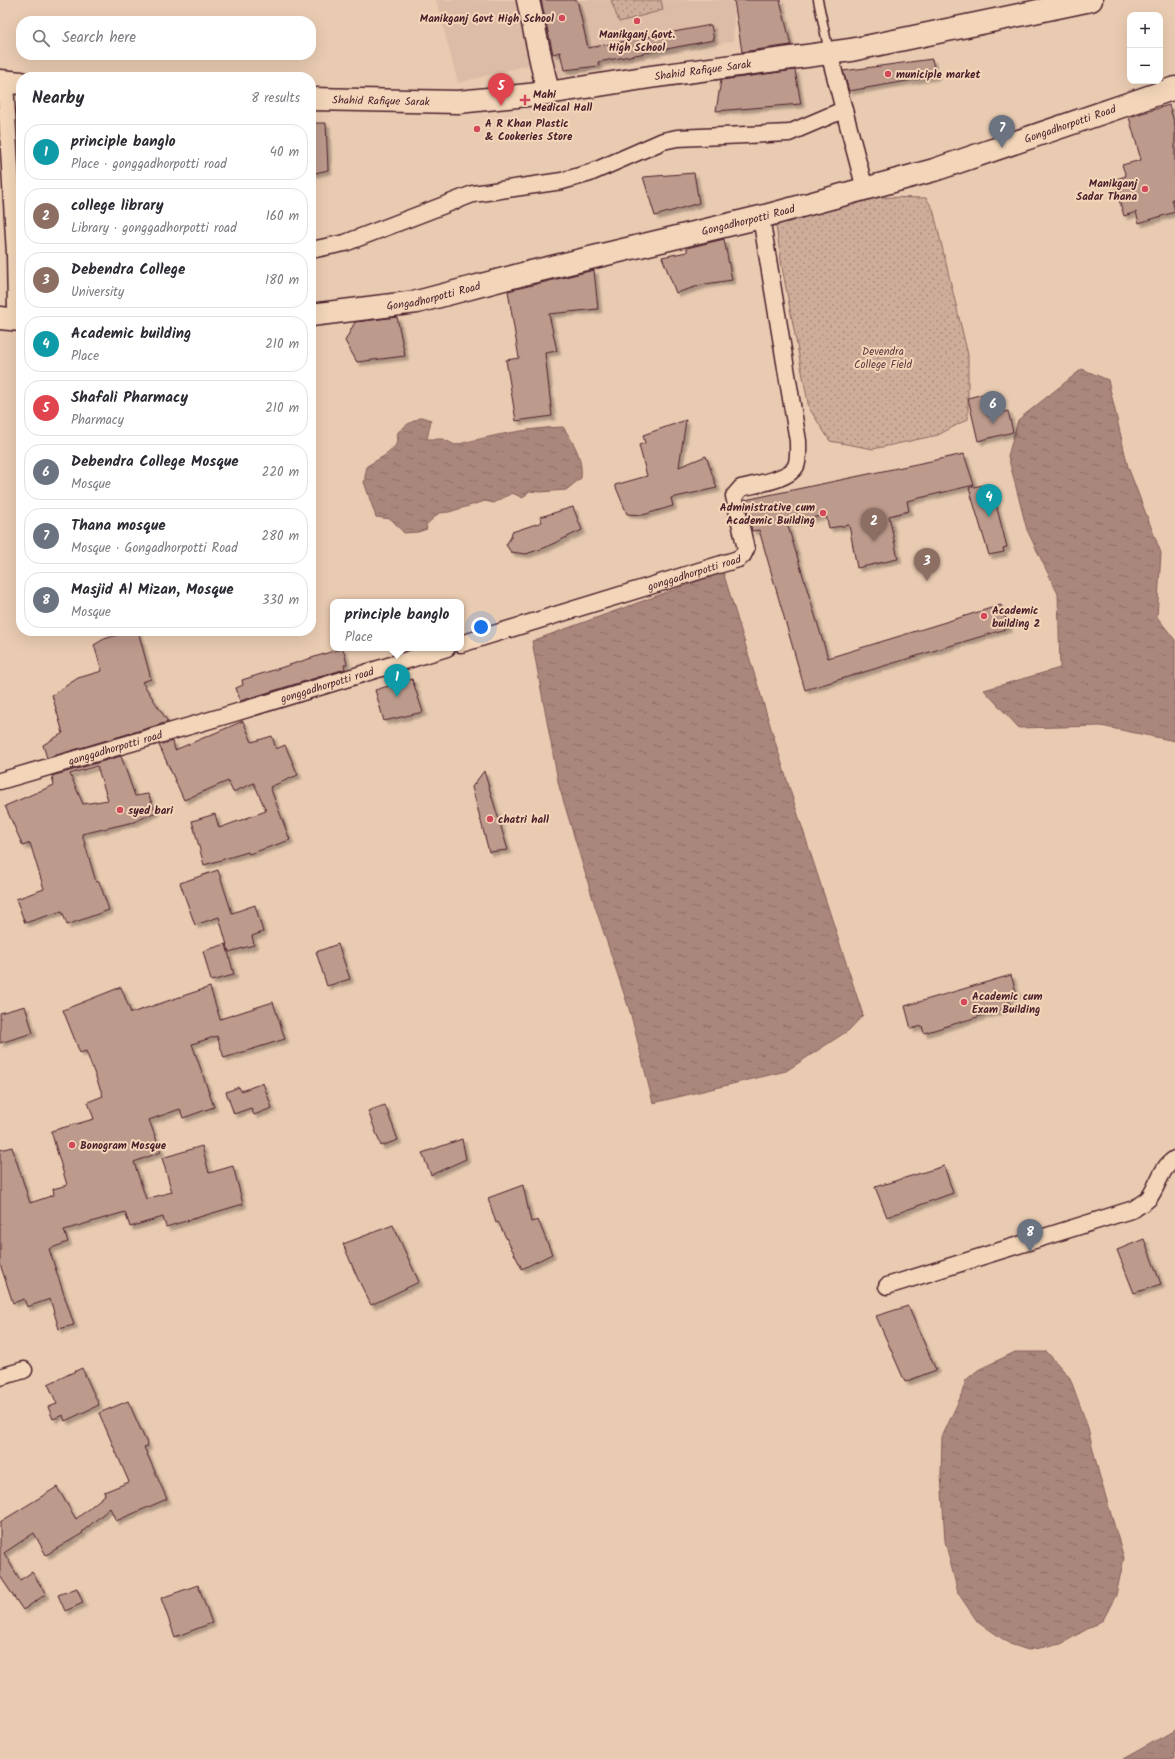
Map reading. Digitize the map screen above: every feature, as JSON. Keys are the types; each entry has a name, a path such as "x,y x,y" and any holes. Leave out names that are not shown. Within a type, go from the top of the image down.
{"street":[{"path":"528,0 548,93"},
{"name":"Shahid Rafique Sarak","path":"316,99 458,102 548,93 650,77 851,50 1091,0"},
{"path":"829,53 863,183"},
{"path":"9,82 13,317"},
{"name":"Gongadhorpotti Road","path":"316,314 417,302 531,272 761,217 863,183 934,170 1175,88"},
{"path":"316,249 345,243 473,194 562,181 590,173 663,141 677,138 789,133 845,114"},
{"name":"gonggadhorpotti road","path":"464,643 738,559 743,555 746,549 734,496 736,492 741,488 789,474 795,467 798,456 798,441 761,217"},
{"name":"gonggadhorpotti road","path":"231,714 437,651"},
{"name":"ganggadhorpotti road","path":"0,781 231,714"},
{"path":"887,1286 1134,1209 1148,1199 1162,1173 1170,1162 1175,1159"},
{"path":"0,1377 24,1370"}],"lane":[{"path":"818,0 829,53"}],"shaded area":[{"path":"436,0 517,0 533,64 458,83"},
{"name":"Manikganj Govt. High School","path":"535,0 735,0 733,41 552,79"}],"green space":[{"path":"611,0 661,0 663,10 619,22"},
{"name":"Devendra College Field","path":"880,197 926,198 933,209 968,355 968,419 938,435 873,449 830,441 809,408 782,267 776,226 819,205"}],"water":[{"path":"1082,369 1108,380 1128,467 1161,553 1157,617 1175,640 1175,741 1101,726 1019,728 984,690 1060,668 1058,594 1027,530 1008,456 1018,420"},
{"path":"422,417 431,420 427,439 443,439 455,445 509,433 563,427 577,451 581,464 581,478 566,490 541,492 529,491 523,498 512,493 494,503 485,501 449,512 439,513 426,525 427,529 418,532 404,533 391,519 376,517 364,482 367,466 384,456 396,445 398,432 408,424"},
{"path":"723,572 790,790 863,1015 849,1030 786,1071 653,1103 631,1015 595,906 559,786 532,641"},
{"path":"1015,1352 1047,1352 1070,1378 1087,1425 1099,1474 1124,1558 1116,1595 1103,1620 1061,1644 1028,1650 1010,1644 977,1621 958,1593 945,1541 941,1474 942,1437 961,1396 966,1380 978,1370"},
{"path":"1175,1730 1175,1759 1123,1759"}],"building":[{"path":"541,0 577,0 588,48 711,25 714,40 598,62 599,66 564,70 560,52 553,54"},
{"path":"734,0 780,0 791,45 742,52"},
{"name":"municiple market","path":"932,59 936,76 849,91 843,71"},
{"path":"795,70 801,104 716,111 721,80"},
{"name":"Manikganj Sadar Thana","path":"1169,105 1175,125 1175,198 1172,199 1175,212 1139,223 1136,212 1124,216 1113,180 1126,176 1122,165 1141,160 1129,117"},
{"path":"316,123 326,123 328,170 316,173"},
{"path":"694,173 699,203 655,216 643,177"},
{"path":"724,239 732,280 705,284 676,293 662,257 687,252 687,248"},
{"path":"594,270 598,309 549,314 557,351 545,353 552,416 516,421 506,360 519,358 508,291"},
{"path":"397,317 405,356 357,362 345,341 355,322"},
{"path":"983,394 988,416 1008,411 1013,432 978,441 968,398"},
{"path":"686,420 679,467 706,456 717,488 671,498 673,506 643,515 627,514 615,485 647,476 639,445 645,443 643,435"},
{"path":"964,454 974,485 907,501 909,511 889,516 898,559 857,568 849,525 829,528 826,515 787,523 828,658 1001,605 1009,628 805,690 759,530 752,531 745,500"},
{"path":"983,485 985,493 988,491 990,498 994,497 1007,547 1003,548 1004,552 989,555 969,488"},
{"path":"573,507 582,530 544,548 526,554 511,552 506,545 512,532 542,522 540,517"},
{"path":"114,636 139,636 151,679 142,682 168,722 47,758 43,745 63,733 52,695 78,678 102,671 94,645 104,639"},
{"path":"334,651 344,651 347,664 344,665 345,669 240,701 236,688 243,685 242,680"},
{"path":"412,679 423,712 384,721 375,690"},
{"path":"243,721 252,742 272,736 276,749 285,745 298,775 270,787 290,840 249,854 248,852 204,865 192,821 215,814 219,828 266,811 254,783 233,792 228,781 184,800 159,745 173,741 175,750"},
{"path":"121,756 135,796 148,794 156,812 134,822 82,834 96,882 99,881 109,910 67,925 62,911 25,923 16,899 44,889 30,843 23,846 5,806 54,785 52,776","holes":["97,766 108,800 83,804 70,774"]},
{"name":"chatri hall","path":"484,771 508,850 489,852 472,787"},
{"path":"218,870 232,913 255,905 263,932 252,936 254,945 229,952 219,917 195,925 180,883"},
{"path":"226,944 234,975 211,981 203,951"},
{"path":"338,944 350,979 327,986 316,952"},
{"name":"Academic cum Exam Building","path":"1011,975 1017,995 1008,998 1011,1007 924,1033 922,1026 911,1029 905,1006"},
{"path":"121,987 131,1013 210,987 220,1019 273,1002 285,1039 224,1058 217,1036 192,1044 214,1107 183,1118 180,1109 149,1120 161,1152 134,1162 146,1199 172,1192 162,1158 202,1146 209,1173 233,1166 243,1204 166,1227 163,1217 130,1227 125,1212 64,1230 68,1242 49,1249 74,1325 59,1329 50,1299 27,1307 24,1299 13,1303 0,1264 0,1150 12,1147 30,1203 54,1195 53,1189 67,1185 51,1131 94,1119 88,1102 103,1096 86,1051 80,1053 63,1010"},
{"path":"25,1006 33,1033 0,1043 0,1013"},
{"path":"263,1083 272,1108 254,1115 251,1108 234,1114 226,1092 239,1087 241,1091"},
{"path":"385,1105 398,1140 381,1146 368,1111"},
{"path":"462,1139 466,1159 431,1175 422,1153"},
{"path":"944,1166 953,1193 887,1217 875,1187"},
{"path":"523,1185 531,1222 538,1220 552,1254 522,1269 498,1222 496,1223 488,1198"},
{"path":"393,1225 419,1282 371,1305 343,1244"},
{"path":"1144,1239 1161,1284 1134,1293 1117,1250"},
{"path":"908,1306 936,1370 905,1382 876,1316"},
{"path":"82,1368 99,1405 65,1421 63,1415 53,1419 48,1407 57,1404 48,1384"},
{"path":"128,1401 148,1446 144,1447 167,1499 116,1521 110,1508 82,1532 83,1533 46,1555 34,1533 4,1553 20,1580 32,1572 46,1594 23,1610 0,1576 0,1522 57,1487 76,1519 105,1495 104,1492 129,1482 99,1413"},
{"path":"198,1585 212,1623 175,1637 161,1598"},
{"path":"77,1588 83,1603 65,1611 58,1595"}],"place":[{"name":"Manikganj Govt High School","path":"562,18"},
{"name":"Manikganj Govt. High School","path":"637,21"},
{"name":"municiple market","path":"888,74"},
{"name":"Mahi Medical Hall","path":"525,100"},
{"name":"Shafali Pharmacy","path":"501,106"},
{"name":"A R Khan Plastic & Cookeries Store","path":"477,129"},
{"name":"Thana mosque","path":"1002,148"},
{"name":"Manikganj Sadar Thana","path":"1145,189"},
{"name":"Debendra College Mosque","path":"993,424"},
{"name":"Administrative cum Academic Building","path":"823,513"},
{"name":"Academic building","path":"989,517"},
{"name":"college library","path":"874,541"},
{"name":"Debendra College","path":"927,581"},
{"name":"Academic building 2","path":"984,616"},
{"name":"principle banglo","path":"397,697"},
{"name":"syed bari","path":"120,810"},
{"name":"chatri hall","path":"490,819"},
{"name":"Academic cum Exam Building","path":"964,1002"},
{"name":"Bonogram Mosque","path":"72,1145"},
{"name":"Masjid Al Mizan, Mosque","path":"1030,1252"}]}
